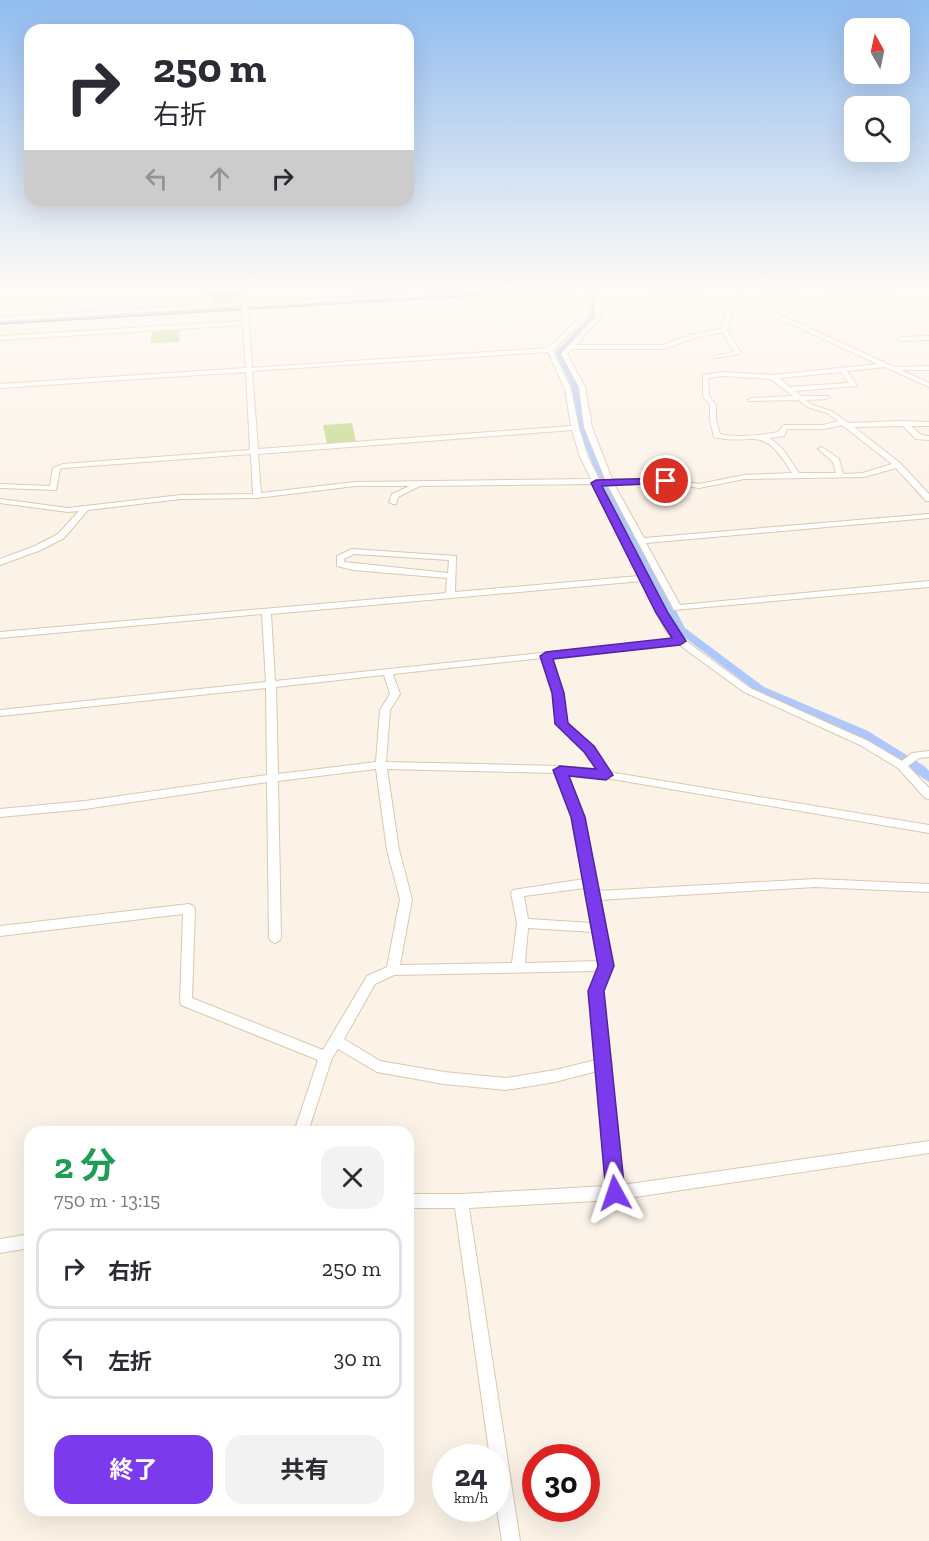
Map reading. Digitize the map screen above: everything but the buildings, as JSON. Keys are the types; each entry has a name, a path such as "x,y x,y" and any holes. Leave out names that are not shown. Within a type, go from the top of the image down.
{"street":[{"path":"249,362 257,496"},
{"path":"0,386 362,362"},
{"path":"555,362 568,389 575,428 596,483 671,631 680,641 747,690 864,743 903,765 929,795"},
{"path":"569,362 580,382 588,427 610,483 677,608 929,584"},
{"path":"881,362 929,385"},
{"path":"929,368 890,366 773,377 751,374 705,376 706,396 713,405 713,420 717,435 730,439 781,434 785,427 824,427 846,423 929,424"},
{"path":"789,389 854,385 843,370"},
{"path":"773,377 810,406 829,412 846,423 897,465 929,499"},
{"path":"751,400 826,397"},
{"path":"903,423 919,437 929,438"},
{"path":"0,486 53,488 57,468 63,466 575,428"},
{"path":"764,437 774,444 797,475"},
{"path":"822,449 836,461 840,475"},
{"path":"0,501 68,510 148,500 257,496 345,485 666,481 699,486 744,477 864,475 897,465"},
{"path":"393,502 395,496 422,484"},
{"path":"0,562 38,548 61,536 85,509"},
{"path":"642,541 929,516"},
{"path":"450,595 452,576 453,558 352,551 340,558 340,564 353,567 452,576"},
{"path":"0,635 643,578"},
{"path":"266,611 271,686 275,938"},
{"path":"0,713 680,641"},
{"path":"546,656 558,693 562,724 589,749 606,775"},
{"path":"388,673 395,694 385,710 381,765 393,850 406,899 393,970"},
{"path":"903,765 913,757 929,754"},
{"path":"0,813 85,805 271,778 381,765 560,770 606,775 929,829"},
{"path":"560,770 578,817 606,966 596,991 615,1193"},
{"path":"518,968 523,923 517,893 589,883"},
{"path":"593,896 815,883 929,888"},
{"path":"0,931 189,909 186,1001 326,1058"},
{"path":"523,923 599,928"},
{"path":"303,1126 326,1058 371,980 393,970 606,966"},
{"path":"336,1041 377,1066 444,1078 506,1084 555,1076 603,1064"},
{"path":"414,1201 462,1201 615,1193 929,1147"},
{"path":"462,1201 511,1541"},
{"path":"0,1246 24,1242"}],"green space":[{"path":"352,423 356,442 327,444 323,425"}],"waterway":[{"path":"564,362 575,385 582,427 601,475 681,630 760,689 864,734 920,769 929,778"}],"route":[{"path":"615,1193 596,991 606,966 586,871 578,817 560,770 606,775 589,749 562,724 558,693 546,656 680,641 671,631 596,483 666,481"}]}
